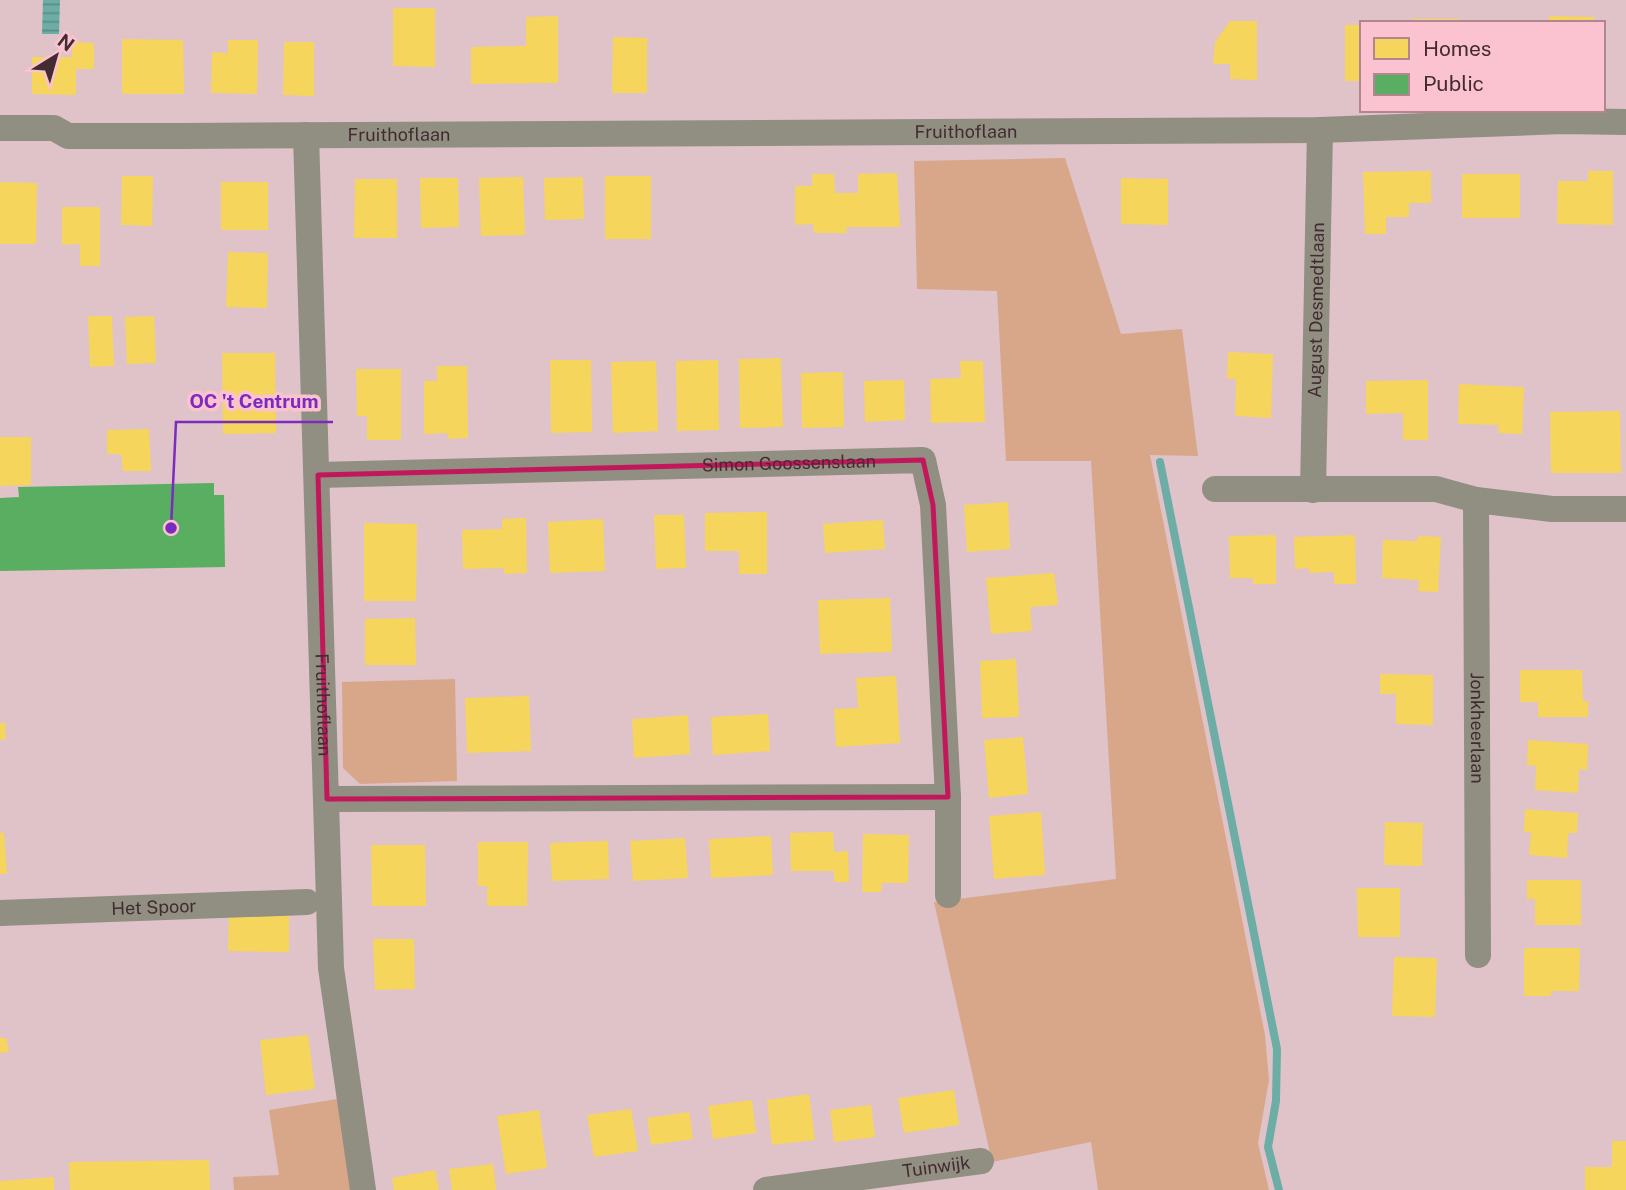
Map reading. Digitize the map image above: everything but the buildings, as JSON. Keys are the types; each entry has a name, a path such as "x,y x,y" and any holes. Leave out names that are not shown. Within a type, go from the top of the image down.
{"street":[{"name":"Fruithoflaan","path":"0,128 54,128 68,136 306,135 1320,130 1537,121 1626,121"},
{"name":"August Desmedtlaan","path":"1313,490 1320,130"},
{"name":"Fruithoflaan","path":"306,135 331,968 363,1190"},
{"name":"Simon Goossenslaan","path":"318,475 923,460 933,505 948,796 948,895"},
{"path":"1215,489 1436,489 1476,500 1552,509 1626,509"},
{"name":"Jonkheerlaan","path":"1476,500 1478,955"},
{"path":"327,799 948,796"},
{"name":"Het Spoor","path":"0,913 307,902"},
{"name":"Tuinwijk","path":"766,1190 981,1161"}],"highlighted area":[{"path":"923,460 933,505 948,797 327,799 318,475"}],"shaded area":[{"path":"43,0 60,0 59,34 42,34"},
{"path":"1065,158 1121,334 1182,329 1198,456 1150,455 1265,1035 1269,1080 1258,1143 1269,1190 1098,1190 1091,1142 992,1162 934,902 1116,879 1091,461 1006,461 997,291 917,289 914,161"},
{"path":"455,679 457,781 360,784 343,768 342,682"},
{"path":"337,1099 352,1190 234,1190 233,1177 279,1175 269,1110"}],"waterway":[{"path":"1160,462 1277,1049 1276,1101 1268,1147 1279,1190"}],"place":[{"name":"OC 't Centrum","path":"171,528"}]}
